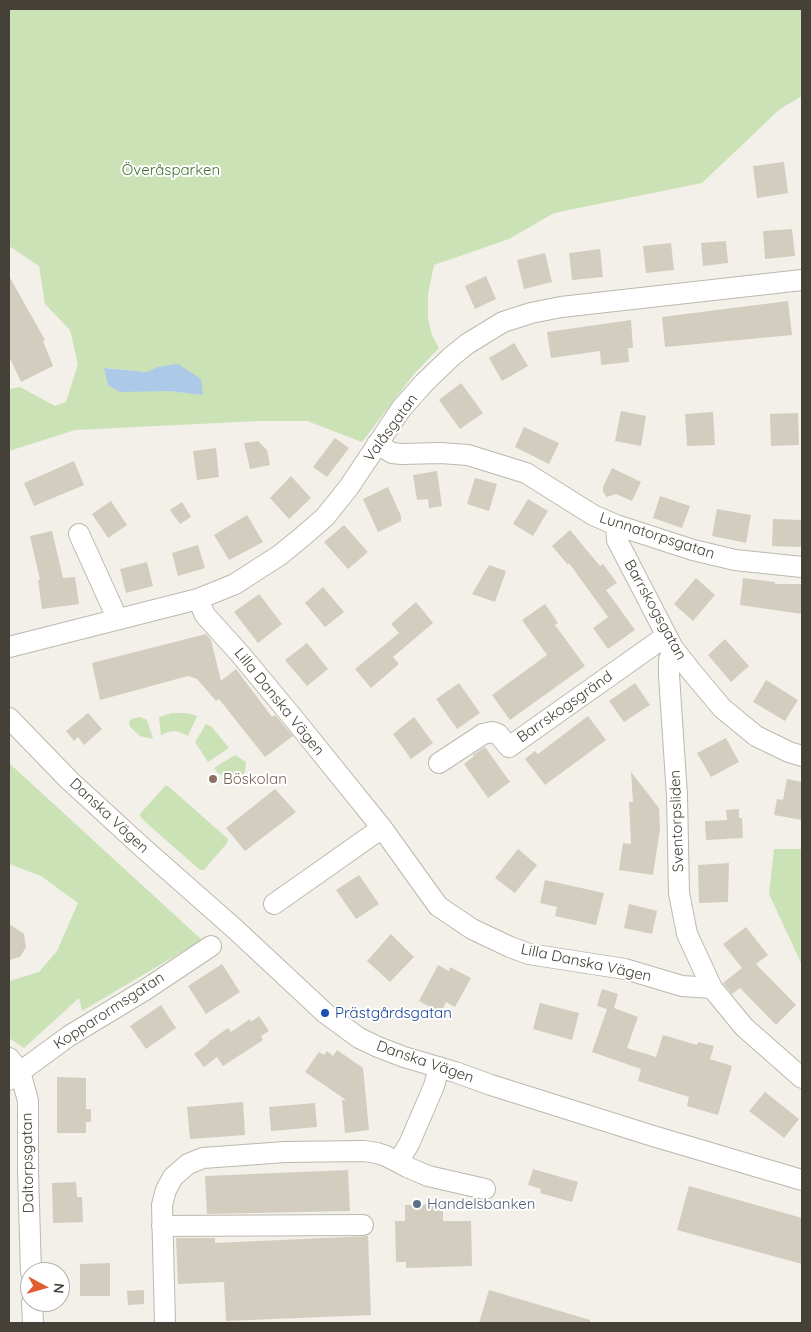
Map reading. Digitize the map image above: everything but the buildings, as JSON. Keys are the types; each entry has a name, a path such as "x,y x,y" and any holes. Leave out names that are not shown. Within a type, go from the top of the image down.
{"street":[{"name":"Valåsgatan","path":"9,647 198,599 235,584 280,555 325,517 349,488 401,409 424,383 462,349 503,322 531,313 561,307 688,291 802,280"},
{"name":"Lunnatorpsgatan","path":"378,444 392,453 468,455 526,473 592,515 616,526 693,550 735,560 802,567"},
{"name":"Barrskogsgatan","path":"616,526 617,540 670,642 722,708 756,736 802,756"},
{"path":"79,534 113,609 116,620"},
{"name":"Lilla Danska Vägen","path":"198,599 205,615 277,698 382,828 438,906 472,929 502,944 529,954 625,969 682,986 712,988"},
{"name":"Barrskogsgränd","path":"439,763 482,734 492,732 498,734 509,747 670,642"},
{"name":"Sventorpsliden","path":"670,642 669,675 677,796 679,893 687,934 712,988"},
{"name":"Danska Vägen","path":"9,718 69,780 235,929 325,1013 359,1038 378,1047 439,1068 653,1136 802,1180"},
{"path":"274,904 382,828"},
{"name":"Kopparormsgatan","path":"12,1070 137,994 211,946"},
{"path":"712,988 744,1027 802,1078"},
{"path":"398,1162 434,1086 439,1068"},
{"name":"Daltorpsgatan","path":"12,1070 28,1101 31,1262"},
{"path":"166,1323 162,1206 166,1190 174,1176 188,1164 203,1158 285,1152 377,1153 428,1176 485,1189"},
{"path":"162,1226 363,1225"}],"green space":[{"name":"Överåsparken","path":"9,9 802,9 802,96 780,109 702,183 554,213 509,239 434,265 428,294 428,319 432,335 439,348 414,374 362,442 307,421 259,421 75,430 9,451 9,389 20,387 55,406 66,402 78,364 70,330 45,304 39,266 9,246","holes":["105,368 147,372 203,394 169,391"]},
{"path":"172,713 186,713 197,716 188,736 175,731 161,735 159,717"},
{"path":"140,717 147,720 153,739 140,736 130,727 129,722 131,719"},
{"path":"206,724 212,727 229,748 208,762 195,742"},
{"path":"235,755 246,762 245,773 233,777 225,777 218,773 214,768"},
{"path":"9,763 202,940 82,1011 79,998 24,1048 9,1038 9,981 39,972 57,951 78,903 41,876 9,864"},
{"path":"165,786 168,786 228,839 227,843 204,870 200,870 141,818 140,814"},
{"path":"774,849 802,849 802,965 769,894"}],"water":[{"path":"178,364 201,379 203,395 169,391 120,392 108,385 104,368 147,372 158,367"}],"place":[{"name":"Böskolan","path":"213,779"},
{"name":"Prästgårdsgatan","path":"325,1013"},
{"name":"Handelsbanken","path":"417,1204"}]}
